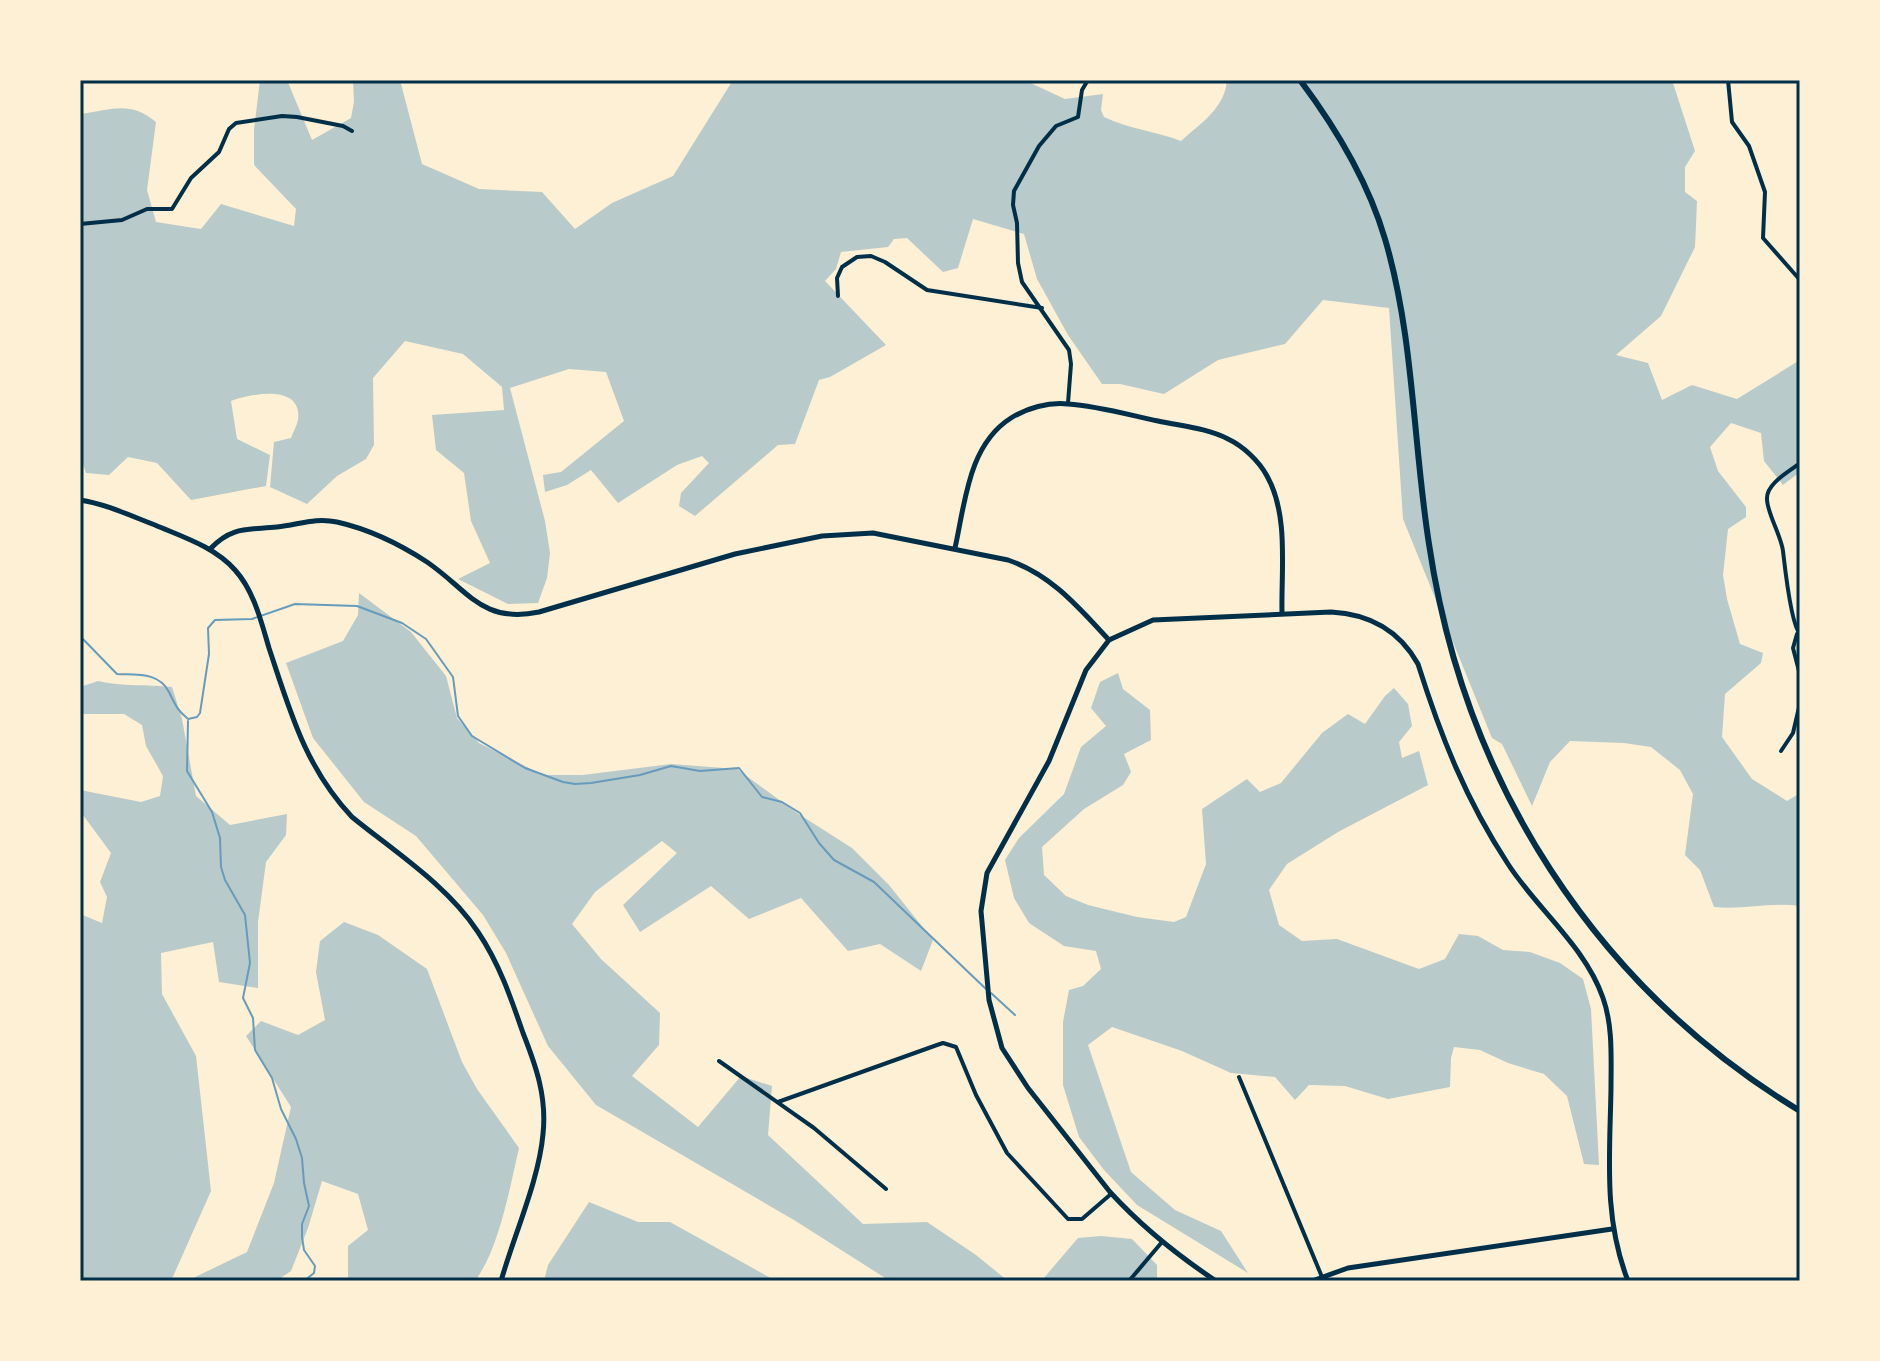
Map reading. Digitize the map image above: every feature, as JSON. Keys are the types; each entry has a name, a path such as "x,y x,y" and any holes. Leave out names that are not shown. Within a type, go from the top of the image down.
{"main road":[{"path":"1300,80 1335,129 1353,161 1384,237 1405,340 1438,603 1467,705 1504,791 1550,870 1616,957 1696,1036 1800,1111"}],"street":[{"path":"1068,403 1069,350 1022,282 1013,205 1014,191 1047,137 1056,126 1078,117 1082,90 1088,80"},
{"path":"1728,80 1732,122 1749,146 1765,192 1763,238 1800,280"},
{"path":"80,224 122,220 147,209 172,209 191,178 219,152 229,129 236,123 282,116 297,117 343,126 352,131"},
{"path":"838,296 837,278 842,267 857,257 871,256 927,290 1042,308"},
{"path":"955,548 975,463 988,439 1009,419 1038,406 1068,403 1212,432 1231,440 1256,460 1266,473 1278,503 1282,613"},
{"path":"1800,463 1776,482 1767,494 1781,537 1784,577 1799,634 1793,648 1800,675"},
{"path":"80,500 122,512 210,549 236,570 251,594 298,734 313,764 352,817 456,904 479,933 502,975 542,1086 544,1111 538,1162 501,1281"},
{"path":"210,549 220,538 235,530 282,527 311,520 334,521 411,553 472,600 496,612 515,616 539,612 735,554 822,536 873,533 955,548 1026,566 1068,596 1109,640"},
{"path":"1216,1281 1162,1242 1111,1194 1028,1088 1002,1048 989,1000 981,911 984,887 992,862 1049,761 1086,670 1109,640 1153,620 1282,613 1351,613 1387,627 1410,650 1418,664 1451,760 1471,802 1508,865 1595,978 1609,1022 1611,1051 1609,1203 1612,1229 1628,1281"},
{"path":"1781,751 1793,733 1800,703"},
{"path":"778,1102 937,1045 948,1044 956,1047 976,1095 1007,1153 1068,1219 1082,1219 1111,1194"},
{"path":"719,1061 835,1145 886,1189"},
{"path":"1239,1077 1322,1277"},
{"path":"1312,1281 1359,1266 1612,1229"},
{"path":"1129,1281 1162,1242"}],"shaded area":[{"path":"260,80 287,80 312,140 351,118 353,80 400,80 422,164 479,189 542,192 575,229 612,203 673,176 733,80 1024,80 1065,99 1103,94 1101,110 1104,117 1181,141 1217,107 1227,80 1672,80 1695,151 1685,167 1685,192 1697,201 1695,247 1661,316 1616,355 1648,363 1662,400 1692,385 1737,399 1800,360 1800,472 1783,485 1764,461 1761,433 1731,423 1710,447 1718,471 1746,507 1746,517 1728,529 1723,575 1727,599 1740,644 1763,653 1761,663 1725,694 1722,737 1752,779 1787,801 1800,793 1800,906 1714,907 1700,870 1685,855 1693,794 1680,770 1651,747 1570,741 1550,762 1532,806 1502,744 1492,738 1403,519 1389,308 1323,300 1285,344 1218,360 1164,394 1120,384 1102,384 1068,335 1037,279 1024,234 973,219 958,268 943,272 907,238 894,239 888,247 841,252 836,269 825,281 886,345 830,377 819,380 795,444 778,445 695,516 679,506 681,493 709,463 702,456 677,465 618,503 591,470 567,485 545,492 543,475 561,472 624,421 606,372 569,369 510,388 545,521 550,553 547,578 538,603 508,604 458,579 490,563 471,521 464,473 436,450 432,415 504,410 502,387 463,354 405,341 373,378 374,445 366,459 337,476 307,504 270,487 274,442 291,438 298,420 297,408 292,400 274,394 231,401 237,439 270,455 266,486 191,500 157,463 128,457 109,475 86,473 80,455 80,114 120,108 138,111 156,122 147,190 156,222 201,229 221,204 294,226 296,209 254,165 254,130"},
{"path":"359,593 411,632 446,676 457,718 479,743 543,775 583,775 671,764 737,769 852,848 889,885 933,940 921,971 880,944 848,951 801,898 749,919 711,886 640,932 623,905 677,853 662,841 595,892 572,924 601,959 660,1013 659,1045 632,1076 698,1127 741,1076 772,1086 768,1135 863,1224 927,1222 1008,1281 890,1281 794,1220 596,1105 548,1046 506,953 483,915 416,836 364,802 313,738 286,663 343,641 358,615"},
{"path":"1118,673 1123,689 1150,710 1151,740 1124,754 1131,772 1123,785 1084,809 1042,847 1044,875 1066,896 1088,905 1174,922 1186,917 1206,864 1202,809 1247,779 1260,792 1281,783 1322,733 1348,714 1365,724 1394,688 1408,704 1412,726 1399,742 1402,758 1419,751 1428,785 1338,832 1287,864 1269,890 1279,925 1302,941 1337,939 1419,969 1445,959 1459,934 1478,936 1503,950 1530,952 1560,963 1583,979 1591,1009 1599,1165 1584,1164 1567,1096 1544,1074 1480,1050 1454,1047 1450,1087 1388,1099 1345,1086 1309,1085 1295,1100 1275,1077 1231,1073 1182,1051 1112,1027 1088,1045 1131,1172 1175,1210 1221,1231 1248,1273 1137,1205 1079,1137 1063,1085 1063,1022 1069,990 1083,986 1101,969 1096,951 1064,946 1029,923 1014,898 1005,860 1019,838 1064,794 1081,747 1106,726 1091,708 1100,682"},
{"path":"98,681 172,687 182,719 196,796 230,825 287,814 286,835 266,862 258,922 258,988 219,982 213,942 161,953 162,994 196,1056 211,1191 171,1281 80,1281 80,914 102,923 107,897 100,882 111,853 80,811 80,790 141,802 160,796 163,776 146,746 142,725 124,714 80,714 80,687"},
{"path":"344,922 378,935 427,969 462,1062 477,1089 519,1148 503,1217 491,1252 475,1281 348,1281 348,1246 368,1230 358,1194 322,1181 291,1271 276,1281 187,1281 247,1252 274,1183 291,1107 246,1036 261,1021 298,1035 325,1020 316,972 320,941"},
{"path":"589,1202 638,1222 670,1222 776,1281 544,1281 548,1265"},
{"path":"1101,1236 1132,1239 1157,1265 1157,1281 1044,1281 1078,1238"}],"waterway":[{"path":"188,719 200,713 209,654 208,628 215,620 252,619 295,604 357,606 402,623 426,639 453,677 458,716 472,736 525,768 575,784 640,775 671,766 700,771 739,768 762,797 782,802 800,813 834,860 874,882 986,989"},
{"path":"80,636 117,674 147,676 159,681 187,718"},
{"path":"188,721 187,771 212,812 220,838 221,867 225,880 245,915 250,963 243,998 253,1018 255,1050 272,1078 281,1109 302,1158 309,1206 302,1224 302,1237 304,1250 315,1266 314,1273 304,1281"},
{"path":"991,993 1015,1015"}]}
